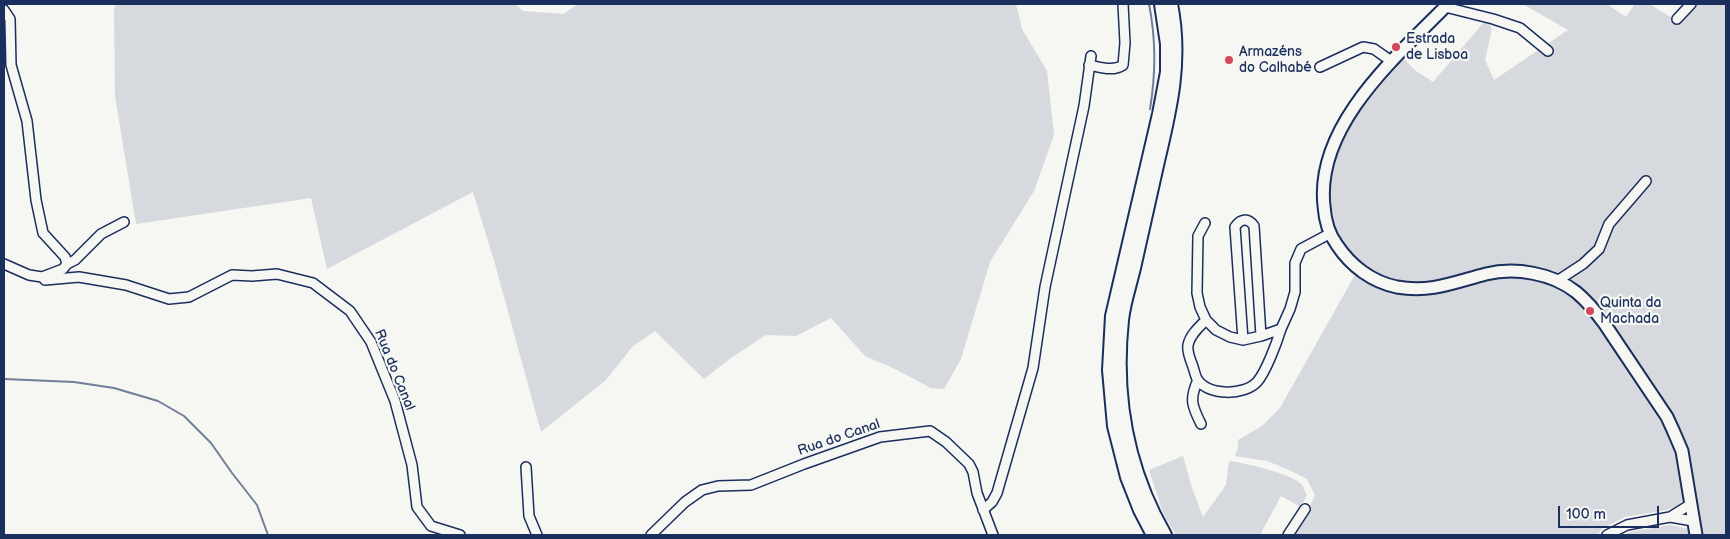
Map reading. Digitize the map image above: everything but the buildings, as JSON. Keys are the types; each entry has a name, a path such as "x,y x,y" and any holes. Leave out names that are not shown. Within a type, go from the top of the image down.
{"highway":[{"path":"1153,535 1140,510 1128,477 1114,426 1108,370 1112,316 1167,72 1167,44 1161,4"},
{"path":"1164,535 1137,474 1124,424 1118,370 1122,318 1169,116 1176,73 1176,44 1171,4"}],"main road":[{"path":"1446,6 1391,62 1359,100 1329,154 1322,193 1324,215 1329,234 1339,248 1367,276 1381,283 1397,287 1434,289 1487,274 1522,272 1557,281 1576,292 1593,308 1667,417 1682,451 1696,535"}],"street":[{"path":"983,510 992,502 997,492 1033,368 1045,287 1084,106 1090,60 1105,68 1118,68 1123,65 1125,43 1123,4"},
{"path":"1677,19 1691,4"},
{"path":"1446,6 1520,28 1548,51"},
{"path":"4,10 10,19 11,65 27,121 36,200 43,233 65,257 67,264"},
{"path":"1320,67 1363,47 1374,49 1391,62"},
{"path":"1557,281 1583,264 1599,249 1609,224 1646,181"},
{"path":"1243,340 1235,227 1239,221 1244,219 1250,221 1254,226 1261,336"},
{"path":"42,277 63,269 67,264 75,260 101,234 124,222"},
{"path":"1205,223 1198,236 1197,293 1200,307 1206,320 1216,330 1230,337 1243,340 1281,329"},
{"path":"1206,320 1192,337 1188,347 1198,380 1204,385 1223,392 1238,391 1257,382 1276,345 1290,309 1295,292 1295,263 1301,249 1329,234"},
{"name":"Rua do Canal","path":"4,264 28,275 42,277 45,280 79,277 126,285 169,299 189,297 232,275 277,274 313,283 350,311 371,342 395,401 412,464 417,507 431,526 460,535"},
{"path":"1198,380 1191,399 1192,406 1201,424"},
{"name":"Rua do Canal","path":"651,535 684,503 702,490 718,486 751,485 880,437 930,431 946,442 969,464 973,472 977,493 993,535"},
{"path":"526,466 529,516 537,535"},
{"path":"1670,517 1691,504"},
{"path":"1288,535 1305,509"},
{"path":"1607,535 1627,524 1670,517 1693,521"}],"shaded area":[{"path":"116,4 515,4 523,11 563,14 578,4 1016,4 1022,29 1047,71 1054,135 1034,191 990,262 961,359 944,389 931,388 865,356 831,318 796,336 766,335 704,379 655,331 632,347 606,380 541,432 495,264 473,192 327,269 311,198 136,224 115,96 114,9"},
{"path":"1523,4 1607,4 1626,17 1635,4 1649,4 1679,22 1696,4 1726,4 1726,535 1702,535 1690,460 1681,435 1614,328 1588,295 1574,283 1555,272 1517,264 1500,265 1442,281 1417,283 1398,280 1380,274 1364,264 1350,252 1338,236 1333,225 1329,205 1329,183 1333,163 1340,144 1362,107 1402,57 1416,71 1433,82 1484,22 1489,23 1492,29 1485,60 1494,80 1568,30"},
{"path":"1356,273 1375,287 1404,294 1441,293 1490,280 1507,278 1523,278 1538,281 1565,293 1599,327 1667,432 1676,453 1686,487 1686,496 1679,505 1667,510 1625,517 1603,528 1597,535 1292,535 1308,511 1315,495 1307,479 1267,461 1235,456 1238,440 1262,426 1280,408"},
{"path":"1183,456 1203,517 1226,485 1229,461 1278,472 1302,485 1307,495 1301,507 1281,496 1260,535 1176,535 1163,513 1149,470"},
{"path":"1670,525 1689,529 1690,535 1623,535 1629,532"}],"waterway":[{"path":"1149,4 1154,56 1150,109"},
{"path":"4,379 74,382 114,388 158,401 184,416 211,443 257,505 268,535"}],"place":[{"name":"Estrada de Lisboa","path":"1396,47"},
{"name":"Armazéns do Calhabé","path":"1229,60"},
{"name":"Quinta da Machada","path":"1590,311"}]}
